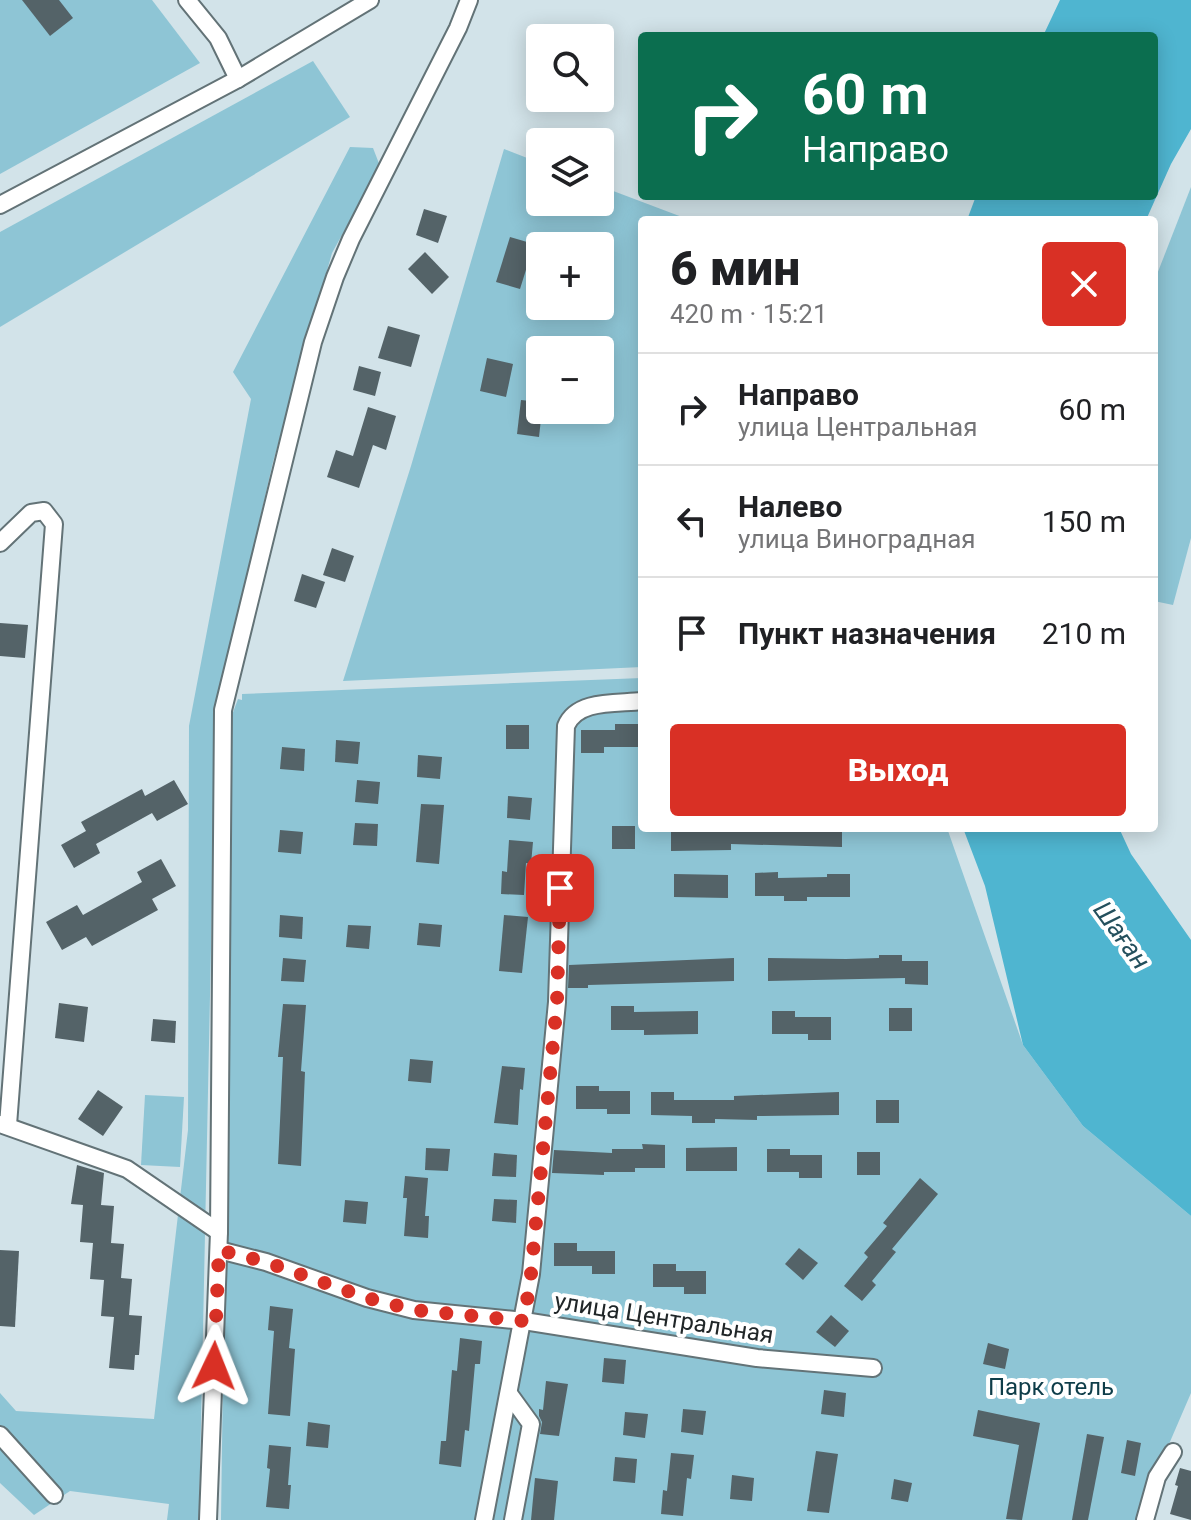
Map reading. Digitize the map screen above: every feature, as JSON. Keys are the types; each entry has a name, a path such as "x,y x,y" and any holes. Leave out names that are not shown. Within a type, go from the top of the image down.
{"street":[{"path":"187,0 218,38 238,79"},
{"path":"0,205 238,79 370,0"},
{"path":"208,1520 219,1250 223,710 313,342 335,277 469,0"},
{"path":"0,543 31,513 44,511 54,524 4,1124 127,1169 219,1232"},
{"path":"484,1520 531,1274 557,1002 566,726 570,717 581,707 638,701"},
{"name":"улица Центральная","path":"219,1250 414,1310 524,1321 757,1358 873,1368"},
{"path":"510,1395 531,1424 513,1520"},
{"path":"0,1435 54,1495"},
{"path":"1145,1520 1157,1477 1173,1452"}],"green space":[{"path":"0,0 152,0 200,63 0,174"},
{"path":"313,61 350,117 0,327 0,232"},
{"path":"350,147 373,148 380,166 332,253 273,462 216,710 199,1520 167,1520 169,1504 70,1491 34,1515 0,1483 0,1393 16,1411 154,1419 188,1130 189,726 251,399 233,372"},
{"path":"504,149 526,158 526,216 614,216 614,191 679,216 638,216 638,667 343,681 411,466"},
{"path":"1191,187 1191,538 1173,605 1158,602 1158,272"},
{"name":"Парк отель","path":"638,678 638,832 948,832 1023,1045 1083,1126 1191,1216 1191,1393 1147,1495 1141,1520 221,1520 232,715 238,699 242,700 242,694"},
{"path":"145,1095 184,1097 180,1167 141,1165"}],"water":[{"path":"1060,0 1191,0 1191,129 1158,193 1158,32 1045,32"},
{"path":"974,200 1155,200 1148,216 968,216"},
{"name":"Шаған","path":"965,832 1121,832 1131,854 1191,940 1191,1216 1083,1126 1023,1045 985,886"}],"building":[{"path":"22,0 59,0 73,18 50,36"},
{"path":"424,209 447,216 438,243 416,235"},
{"path":"510,237 526,242 526,270 520,289 496,282"},
{"path":"425,252 449,277 432,294 408,269"},
{"path":"388,326 420,335 411,367 378,358"},
{"path":"487,358 513,364 506,397 480,391"},
{"path":"359,366 381,372 375,396 353,390"},
{"path":"521,400 526,401 526,424 540,424 539,437 517,434"},
{"path":"368,407 396,416 386,450 373,445 359,488 327,477 336,450 353,456"},
{"path":"332,548 354,556 345,582 323,575"},
{"path":"302,574 325,582 316,608 294,601"},
{"path":"0,623 28,625 25,658 0,656"},
{"path":"615,724 638,724 638,747 604,747 604,753 581,753 581,730 615,730"},
{"path":"506,725 529,725 529,749 506,749"},
{"path":"336,740 360,742 358,764 335,762"},
{"path":"282,747 305,749 304,771 280,769"},
{"path":"418,755 442,757 440,779 417,777"},
{"path":"174,780 188,804 157,821 152,813 96,844 100,853 74,868 61,845 86,831 81,822 142,789 145,796"},
{"path":"357,780 380,782 378,804 355,802"},
{"path":"508,796 532,798 530,820 507,818"},
{"path":"421,804 444,805 439,864 416,862"},
{"path":"355,823 378,824 377,846 353,845"},
{"path":"612,826 635,826 635,849 612,849"},
{"path":"280,830 303,832 301,854 278,852"},
{"path":"671,832 842,832 842,847 731,844 731,850 671,851"},
{"path":"509,840 533,842 531,864 526,863 524,895 501,894 502,871 507,872"},
{"path":"161,859 176,886 152,899 158,910 92,946 86,937 62,950 46,922 77,905 83,915 142,882 137,872"},
{"path":"778,872 778,878 850,874 850,897 807,897 807,901 784,901 784,896 755,896 755,873"},
{"path":"674,874 728,875 728,898 674,897"},
{"path":"280,915 303,917 302,939 279,937"},
{"path":"504,915 528,917 522,973 499,971"},
{"path":"419,923 442,925 440,947 417,945"},
{"path":"348,925 371,926 369,949 346,947"},
{"path":"879,955 902,955 902,961 928,961 928,985 905,984 905,978 768,981 768,958 846,959 879,958"},
{"path":"283,958 306,960 304,982 281,981"},
{"path":"734,958 734,981 568,988 569,965"},
{"path":"59,1003 88,1007 84,1042 55,1038"},
{"path":"283,1004 306,1005 301,1071 305,1072 301,1166 278,1164 283,1057 278,1057"},
{"path":"611,1006 634,1006 634,1012 698,1011 698,1034 644,1035 644,1030 611,1030"},
{"path":"889,1008 912,1008 912,1031 889,1031"},
{"path":"772,1011 795,1011 795,1017 831,1017 831,1040 808,1040 808,1034 772,1034"},
{"path":"153,1019 176,1021 175,1043 151,1041"},
{"path":"410,1059 433,1061 431,1083 408,1081"},
{"path":"502,1066 525,1068 523,1090 520,1089 518,1125 494,1123"},
{"path":"576,1086 599,1086 599,1091 630,1091 630,1114 607,1114 607,1109 576,1109"},
{"path":"98,1090 123,1107 103,1136 78,1119"},
{"path":"651,1092 674,1092 674,1100 734,1100 734,1096 839,1092 839,1115 757,1116 757,1120 715,1119 715,1123 692,1123 692,1116 651,1115"},
{"path":"876,1100 899,1100 899,1123 876,1123"},
{"path":"642,1144 665,1145 665,1168 635,1168 635,1172 604,1172 604,1175 552,1173 554,1150 612,1153 612,1149 643,1149"},
{"path":"737,1147 737,1171 686,1171 686,1148"},
{"path":"426,1148 450,1149 448,1171 425,1170"},
{"path":"767,1149 790,1149 790,1155 822,1155 822,1178 799,1178 799,1172 767,1172"},
{"path":"857,1152 880,1152 880,1175 857,1175"},
{"path":"494,1153 517,1155 516,1177 492,1176"},
{"path":"77,1165 104,1173 101,1205 114,1206 111,1243 124,1244 121,1278 132,1279 129,1315 142,1316 139,1355 135,1355 134,1370 109,1368 114,1317 101,1316 104,1280 90,1279 93,1243 80,1242 83,1205 71,1204"},
{"path":"405,1176 428,1178 425,1216 429,1216 428,1238 404,1236"},
{"path":"920,1178 938,1194 892,1249 896,1252 872,1281 876,1285 862,1301 844,1286 868,1257 864,1253 887,1226 883,1223"},
{"path":"494,1199 517,1200 516,1223 492,1221"},
{"path":"345,1200 368,1202 366,1224 343,1222"},
{"path":"554,1243 577,1243 577,1251 615,1251 615,1274 592,1274 592,1266 554,1266"},
{"path":"799,1248 818,1263 803,1280 785,1264"},
{"path":"0,1250 19,1251 15,1327 0,1326"},
{"path":"653,1264 676,1264 676,1271 706,1271 706,1294 684,1294 684,1287 653,1287"},
{"path":"270,1306 293,1309 289,1348 295,1349 290,1416 268,1414 274,1331 268,1330"},
{"path":"831,1315 849,1331 835,1347 816,1332"},
{"path":"460,1338 482,1341 480,1364 475,1364 469,1431 465,1430 461,1467 439,1464 441,1441 446,1441 452,1370 457,1371"},
{"path":"988,1343 1009,1349 1005,1369 983,1364"},
{"path":"604,1358 626,1360 624,1384 602,1382"},
{"path":"546,1381 568,1384 559,1436 540,1434 542,1422 539,1409 543,1410"},
{"path":"824,1390 846,1393 844,1417 821,1414"},
{"path":"683,1409 706,1411 703,1435 681,1432"},
{"path":"978,1410 1040,1423 1022,1520 1006,1519 1019,1445 973,1436"},
{"path":"625,1412 648,1414 645,1438 623,1435"},
{"path":"308,1422 330,1425 328,1448 306,1446"},
{"path":"1087,1434 1104,1437 1088,1520 1072,1520"},
{"path":"1127,1440 1141,1443 1135,1476 1121,1473"},
{"path":"269,1445 291,1447 289,1509 266,1507"},
{"path":"816,1451 838,1454 829,1513 807,1511"},
{"path":"671,1453 694,1455 691,1479 687,1478 683,1516 661,1514"},
{"path":"615,1457 637,1459 635,1483 613,1481"},
{"path":"1180,1468 1191,1471 1191,1520 1170,1514"},
{"path":"732,1475 754,1478 752,1501 730,1499"},
{"path":"535,1478 558,1481 554,1520 531,1520"},
{"path":"894,1479 912,1483 908,1502 891,1499"}],"route":[{"path":"214,1366 219,1250 414,1310 524,1321 557,1002 560,888"}]}
